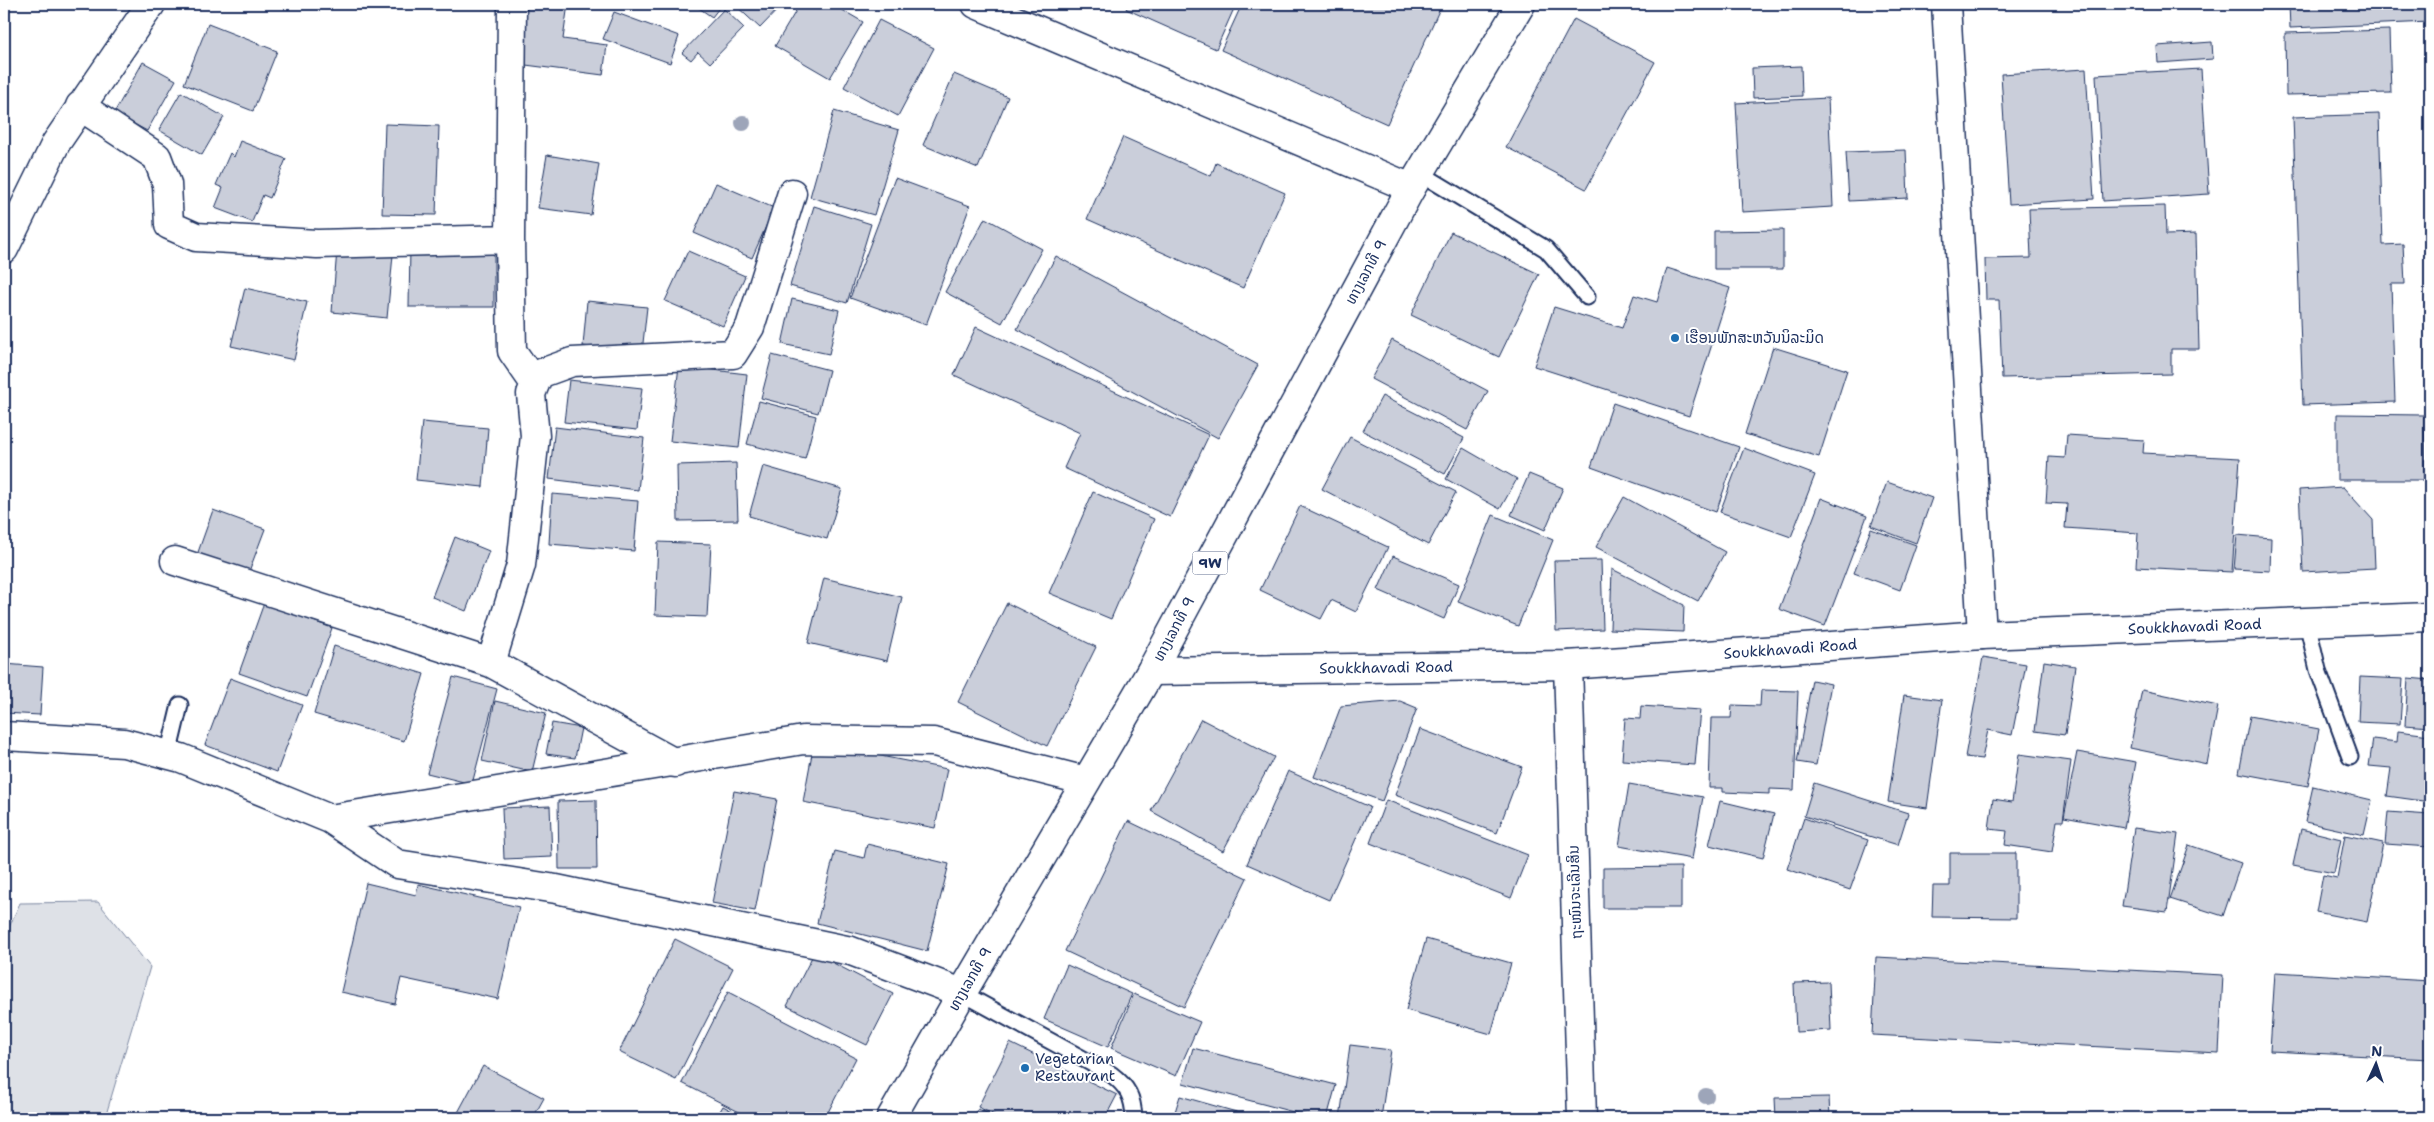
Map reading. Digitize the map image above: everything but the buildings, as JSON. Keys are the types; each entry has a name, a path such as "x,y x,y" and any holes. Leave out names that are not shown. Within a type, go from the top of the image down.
{"street":[{"path":"4,249 56,143 151,4"},
{"path":"512,4 510,239 512,351 536,384"},
{"path":"976,4 1415,181"},
{"name":"ທາງເລກທີ 9","path":"891,1118 962,993 1151,672 1415,181 1521,4"},
{"path":"1946,4 1982,635"},
{"path":"80,106 157,157 167,184 169,225 196,237 317,244 510,239"},
{"path":"491,663 521,565 535,436 531,394 539,374 572,362 733,354 750,327 792,193"},
{"path":"175,561 491,663 675,763"},
{"name":"Soukkhavadi Road","path":"1151,672 1568,665 1982,635 2430,617"},
{"name":"ຖະໜົນຈະເລີນສິນ","path":"1568,665 1582,1118"},
{"path":"4,736 124,743 168,755 330,819 397,864 556,889 852,952 962,993"},
{"path":"330,819 675,763 803,740 934,742 1086,781"}],"lane":[{"path":"1415,181 1546,249 1587,297"},
{"path":"2307,622 2318,670 2350,756"},
{"path":"168,755 180,705"},
{"path":"962,993 1111,1074 1126,1085 1133,1100 1134,1118"}],"shaded area":[{"path":"98,902 150,967 105,1118 4,1118 4,934 6,934 20,903"}],"place":[{"name":"ເຮືອນພັກສະຫວັນນິລະມິດ","path":"1675,338"},
{"name":"Vegetarian Restaurant","path":"1025,1068"}]}
